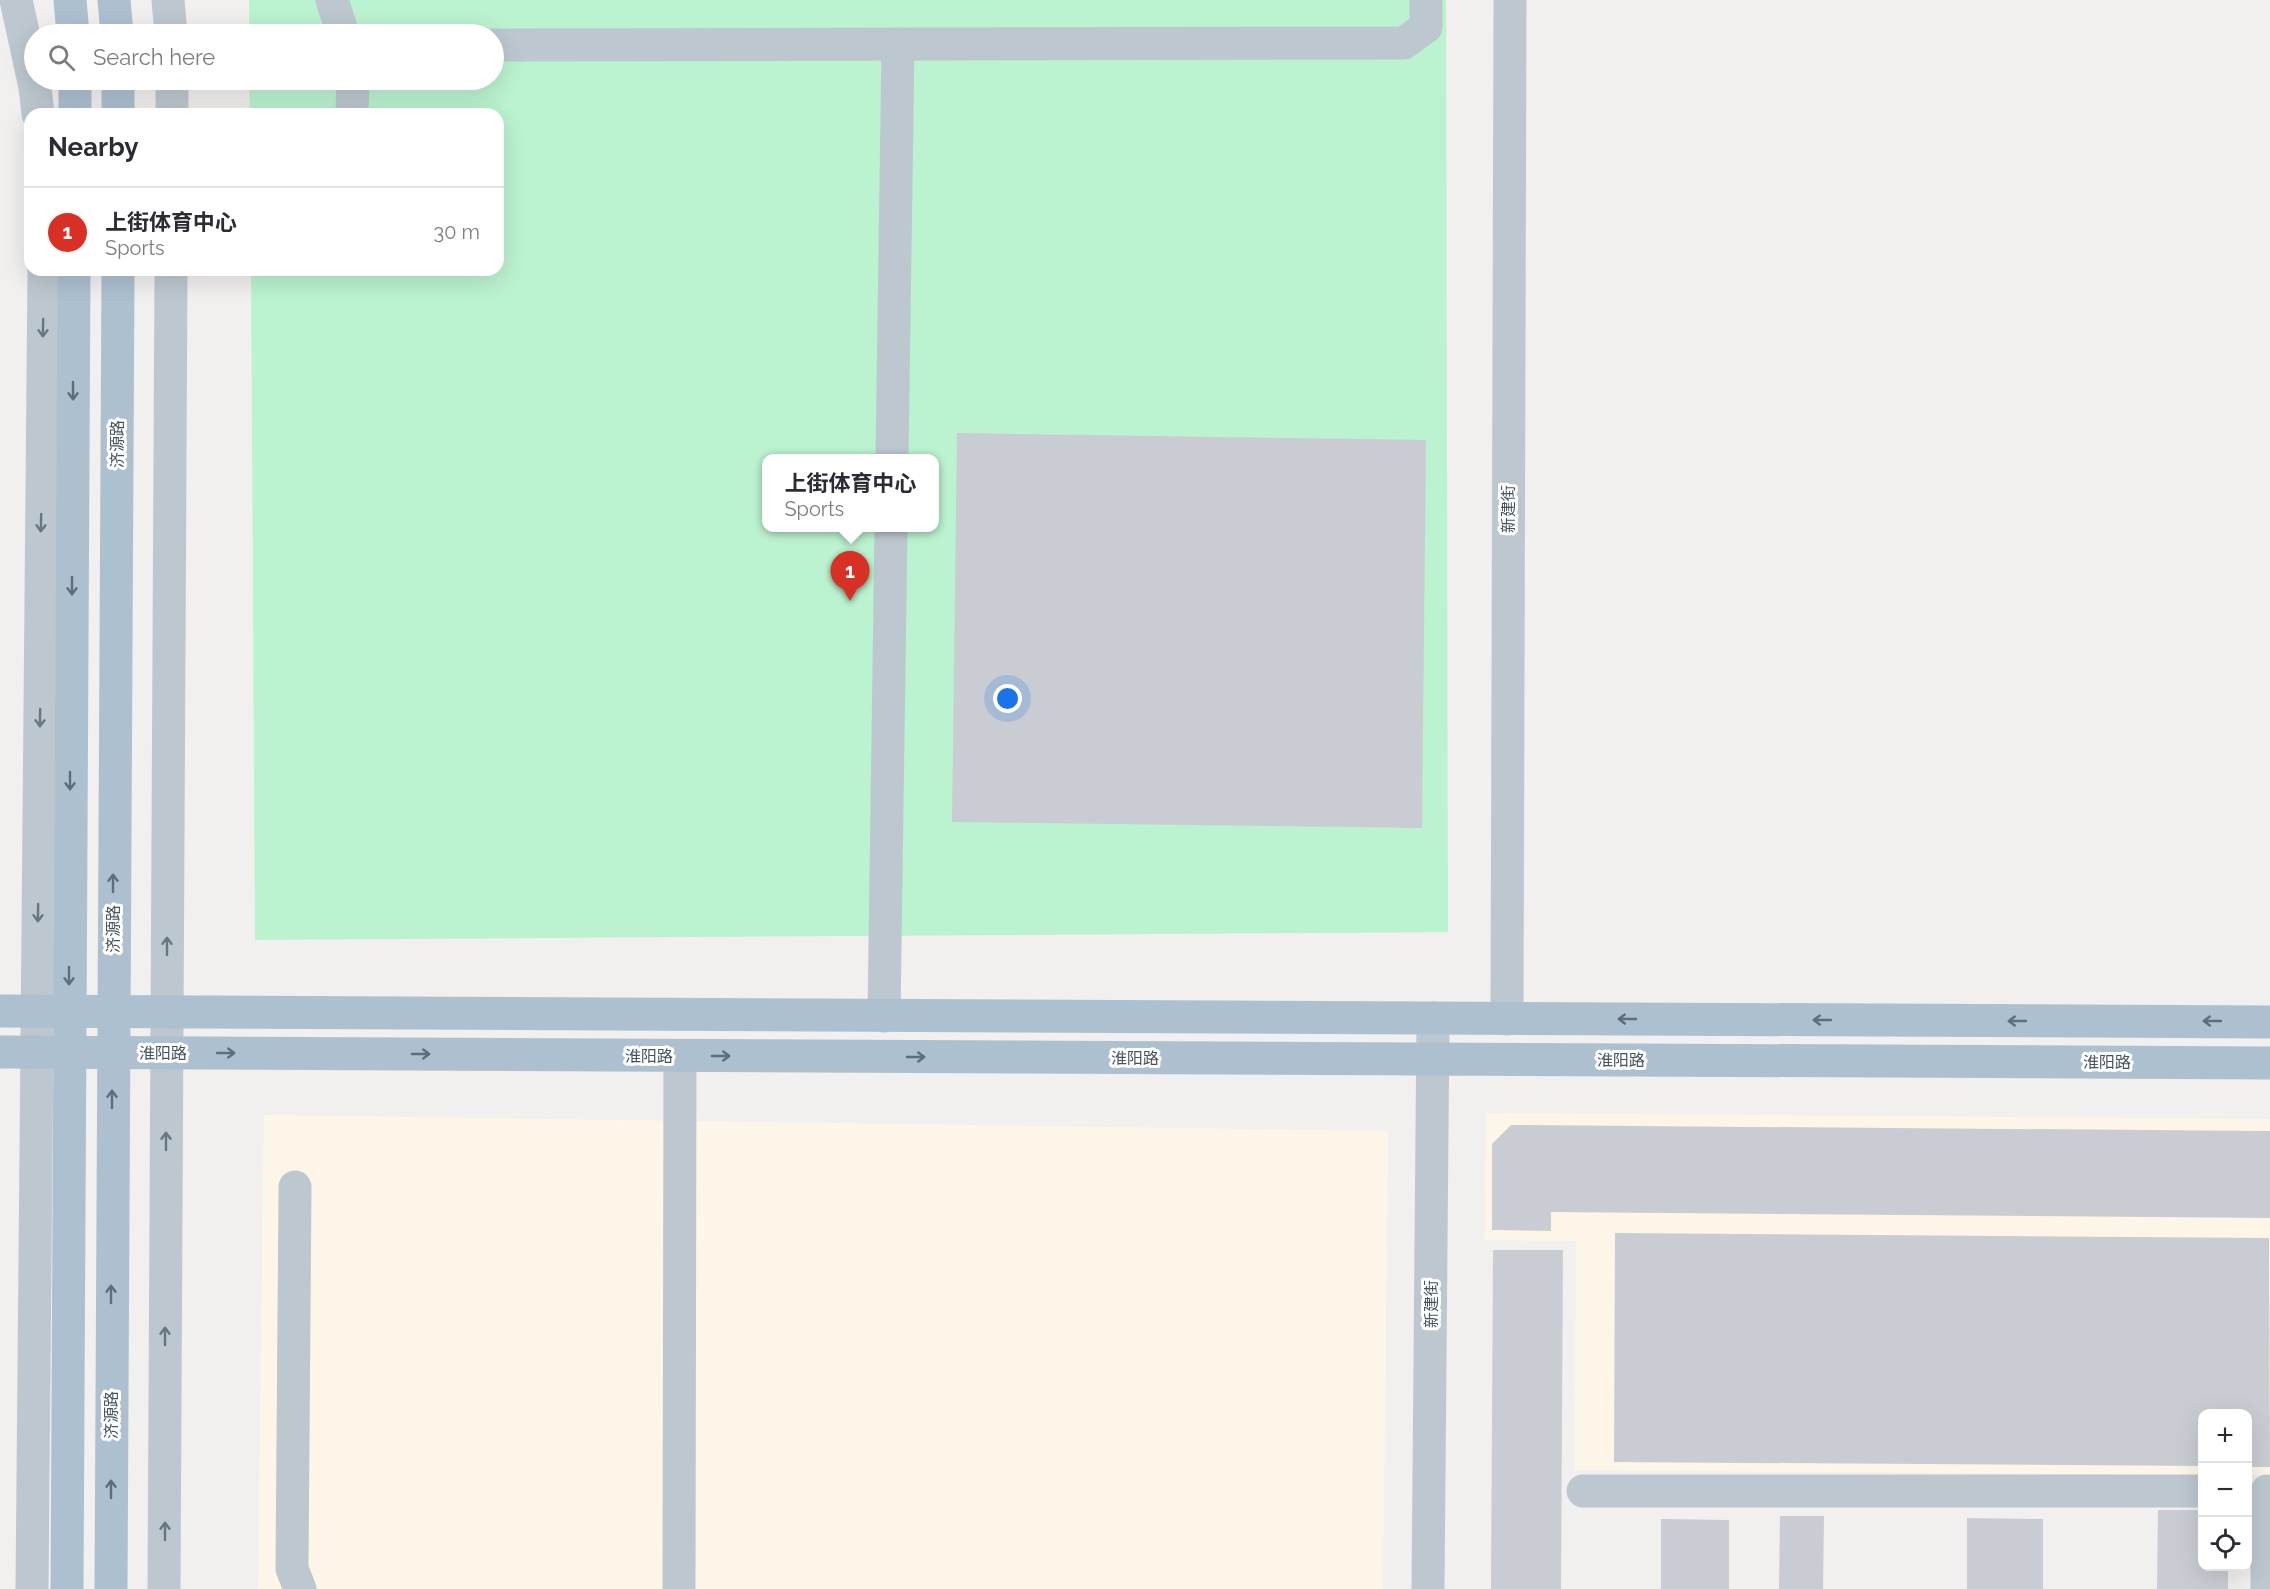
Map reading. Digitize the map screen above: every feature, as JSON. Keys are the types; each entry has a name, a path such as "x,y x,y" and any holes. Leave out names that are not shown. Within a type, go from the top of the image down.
{"main road":[{"path":"70,0 72,24"},
{"path":"114,0 116,24"},
{"path":"75,90 75,108"},
{"path":"118,90 118,108"},
{"path":"67,1589 52,1052 74,276"},
{"name":"济源路","path":"111,1589 112,1011 118,276"},
{"path":"0,1011 2270,1022"},
{"name":"淮阳路","path":"0,1052 2270,1063"}],"street":[{"path":"16,0 24,37"},
{"path":"168,0 170,24"},
{"path":"332,0 340,24"},
{"path":"504,45 1404,43 1426,27 1426,0"},
{"name":"新建街","path":"1507,1019 1509,0"},
{"path":"892,454 898,44"},
{"path":"35,90 37,108"},
{"path":"172,90 172,108"},
{"path":"352,90 352,108"},
{"path":"44,276 53,1011"},
{"path":"164,1589 171,276"},
{"path":"884,1016 891,532"},
{"name":"新建街","path":"1428,1589 1433,1018"},
{"path":"32,1589 52,1052"},
{"path":"679,1589 680,1056"},
{"path":"295,1187 292,1569 300,1589"},
{"path":"1583,1491 2198,1491"},
{"path":"2262,1491 2267,1589"}],"shaded area":[{"path":"1486,1113 2270,1119 2270,1475 2252,1475 2252,1409 2198,1409 2198,1475 1575,1470 1576,1241 1485,1240"},
{"path":"264,1115 1388,1131 1383,1589 258,1589"}],"green space":[{"path":"249,0 1446,0 1448,932 255,940 251,276 504,276 504,108 250,108 249,90 504,90 504,24 249,24"}],"building":[{"path":"957,433 1426,440 1422,828 952,822"},
{"path":"1511,1125 2270,1131 2270,1218 1551,1212 1551,1231 1492,1230 1492,1144"},
{"path":"1615,1233 2269,1238 2270,1467 2252,1467 2252,1409 2198,1409 2198,1466 1614,1462"},
{"path":"1493,1250 1563,1250 1561,1589 1491,1589"},
{"path":"2158,1510 2198,1510 2198,1571 2228,1571 2228,1589 2157,1589"},
{"path":"1780,1516 1824,1516 1823,1589 1779,1589"},
{"path":"1967,1518 2043,1519 2043,1589 1967,1589"},
{"path":"1661,1519 1729,1520 1729,1589 1661,1589"}],"place":[{"name":"上街体育中心","path":"850,601"}]}
